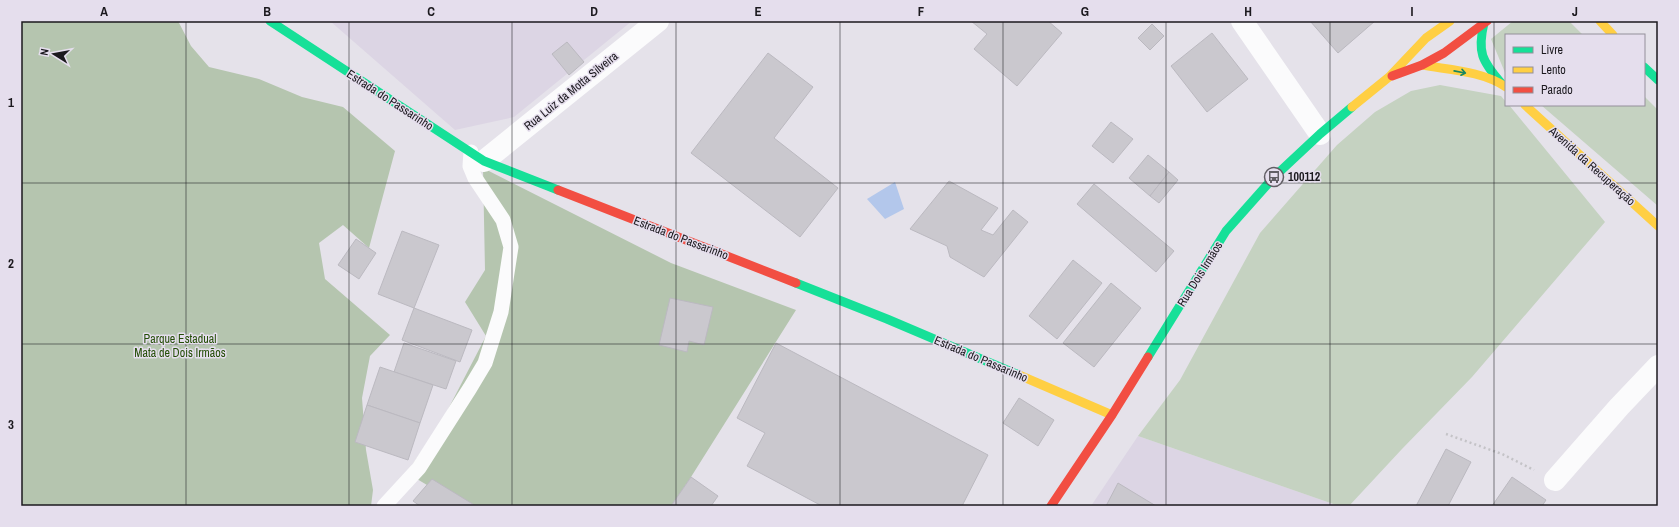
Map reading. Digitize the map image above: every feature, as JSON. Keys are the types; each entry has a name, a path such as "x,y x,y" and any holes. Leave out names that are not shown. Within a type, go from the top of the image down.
{"main road":[{"name":"Estrada do Passarinho","path":"270,21 477,157 887,319 1112,416"},
{"name":"Rua Dois Irmãos","path":"1051,506 1112,416 1226,231 1274,177 1320,134 1389,77 1426,38 1450,21"},
{"path":"1600,21 1612,34"},
{"name":"Rua Dois Irmãos","path":"1389,77 1422,66 1486,22"},
{"path":"1486,22 1480,44 1481,57 1486,66 1504,85"},
{"path":"1426,38 1428,27"},
{"path":"1422,66 1464,73 1504,85"},
{"path":"1645,68 1658,80"},
{"name":"Avenida da Recuperação","path":"1526,106 1658,226"}],"street":[{"name":"Rua Luiz da Motta Silveira","path":"477,157 658,21"},
{"path":"1242,21 1320,134"},
{"path":"1555,480 1619,406 1658,366"}],"lane":[{"path":"384,506 419,468 485,363 500,312 511,247 503,220 475,178 470,166 477,157"}],"path":[{"path":"1446,434 1502,454 1555,480"}],"shaded area":[{"path":"330,21 632,21 514,117 455,130"},
{"path":"1138,436 1339,506 1091,506"}],"green space":[{"name":"Parque Estadual Mata de Dois Irmãos","path":"21,21 178,21 191,46 209,67 259,79 302,97 343,107 395,151 369,248 343,225 319,243 325,279 390,335 370,356 362,398 366,450 373,490 371,506 21,506"},
{"path":"1513,21 1569,21 1582,34 1505,34 1505,73 1491,39"},
{"path":"1440,85 1501,96 1505,101 1505,106 1510,106 1605,222 1472,377 1349,506 1339,506 1138,436 1180,380 1260,233 1337,145 1375,112 1411,91"},
{"path":"1645,97 1658,110 1658,206 1542,106 1645,106"},
{"path":"483,168 671,263 796,310 691,477 671,506 472,506 427,485 407,473 443,419 486,336 465,302 485,270"}],"water":[{"path":"895,182 904,209 885,219 867,199"}],"building":[{"path":"971,21 1048,21 1062,33 1017,86 974,49 987,34"},
{"path":"1310,21 1375,21 1338,53"},
{"path":"1152,24 1164,36 1150,50 1138,38"},
{"path":"1212,33 1248,79 1207,112 1171,66"},
{"path":"567,42 584,62 569,75 552,54"},
{"path":"768,53 813,87 774,138 838,188 800,237 691,153"},
{"path":"1111,122 1133,139 1113,163 1092,146"},
{"path":"1148,155 1169,172 1150,196 1129,178"},
{"path":"1169,172 1178,180 1159,203 1150,196"},
{"path":"949,181 998,208 981,230 993,235 1013,210 1028,222 984,277 950,257 947,246 910,229"},
{"path":"1094,184 1174,251 1156,272 1077,204"},
{"path":"402,231 439,245 414,308 378,294"},
{"path":"356,239 376,253 359,279 338,265"},
{"path":"1073,260 1102,283 1057,339 1029,316"},
{"path":"1111,283 1141,308 1094,367 1063,343"},
{"path":"670,298 713,307 704,345 689,341 687,352 659,345"},
{"path":"414,308 472,330 460,362 402,340"},
{"path":"404,343 456,361 446,389 394,372"},
{"path":"776,343 988,455 962,506 822,506 747,466 765,433 737,418"},
{"path":"380,367 433,385 420,423 367,405"},
{"path":"1019,398 1054,420 1038,446 1003,423"},
{"path":"367,405 420,423 408,460 355,442"},
{"path":"1446,449 1471,462 1448,506 1416,506"},
{"path":"691,477 718,496 711,506 671,506"},
{"path":"1512,477 1546,500 1542,506 1492,506"},
{"path":"432,479 476,506 420,506 413,501"},
{"path":"1118,483 1156,506 1106,506"}],"traffic: fast":[{"path":"270,21 484,161 558,190"},
{"path":"1484,23 1481,49 1485,62 1501,83"},
{"path":"1645,68 1658,80"},
{"path":"1148,357 1226,231 1274,177 1320,134 1352,107"},
{"path":"796,283 887,319 1019,375"}],"traffic: slow":[{"path":"1352,107 1389,77 1426,38 1450,21"},
{"path":"1600,21 1612,34"},
{"path":"1422,65 1476,74 1505,86"},
{"path":"1526,106 1658,226"},
{"path":"1019,375 1112,415"}],"traffic: jam":[{"path":"1392,76 1422,65 1444,53 1487,21"},
{"path":"558,190 796,283"},
{"path":"1051,506 1112,415 1148,357"}],"place":[{"name":"100112","path":"1274,177"}]}
